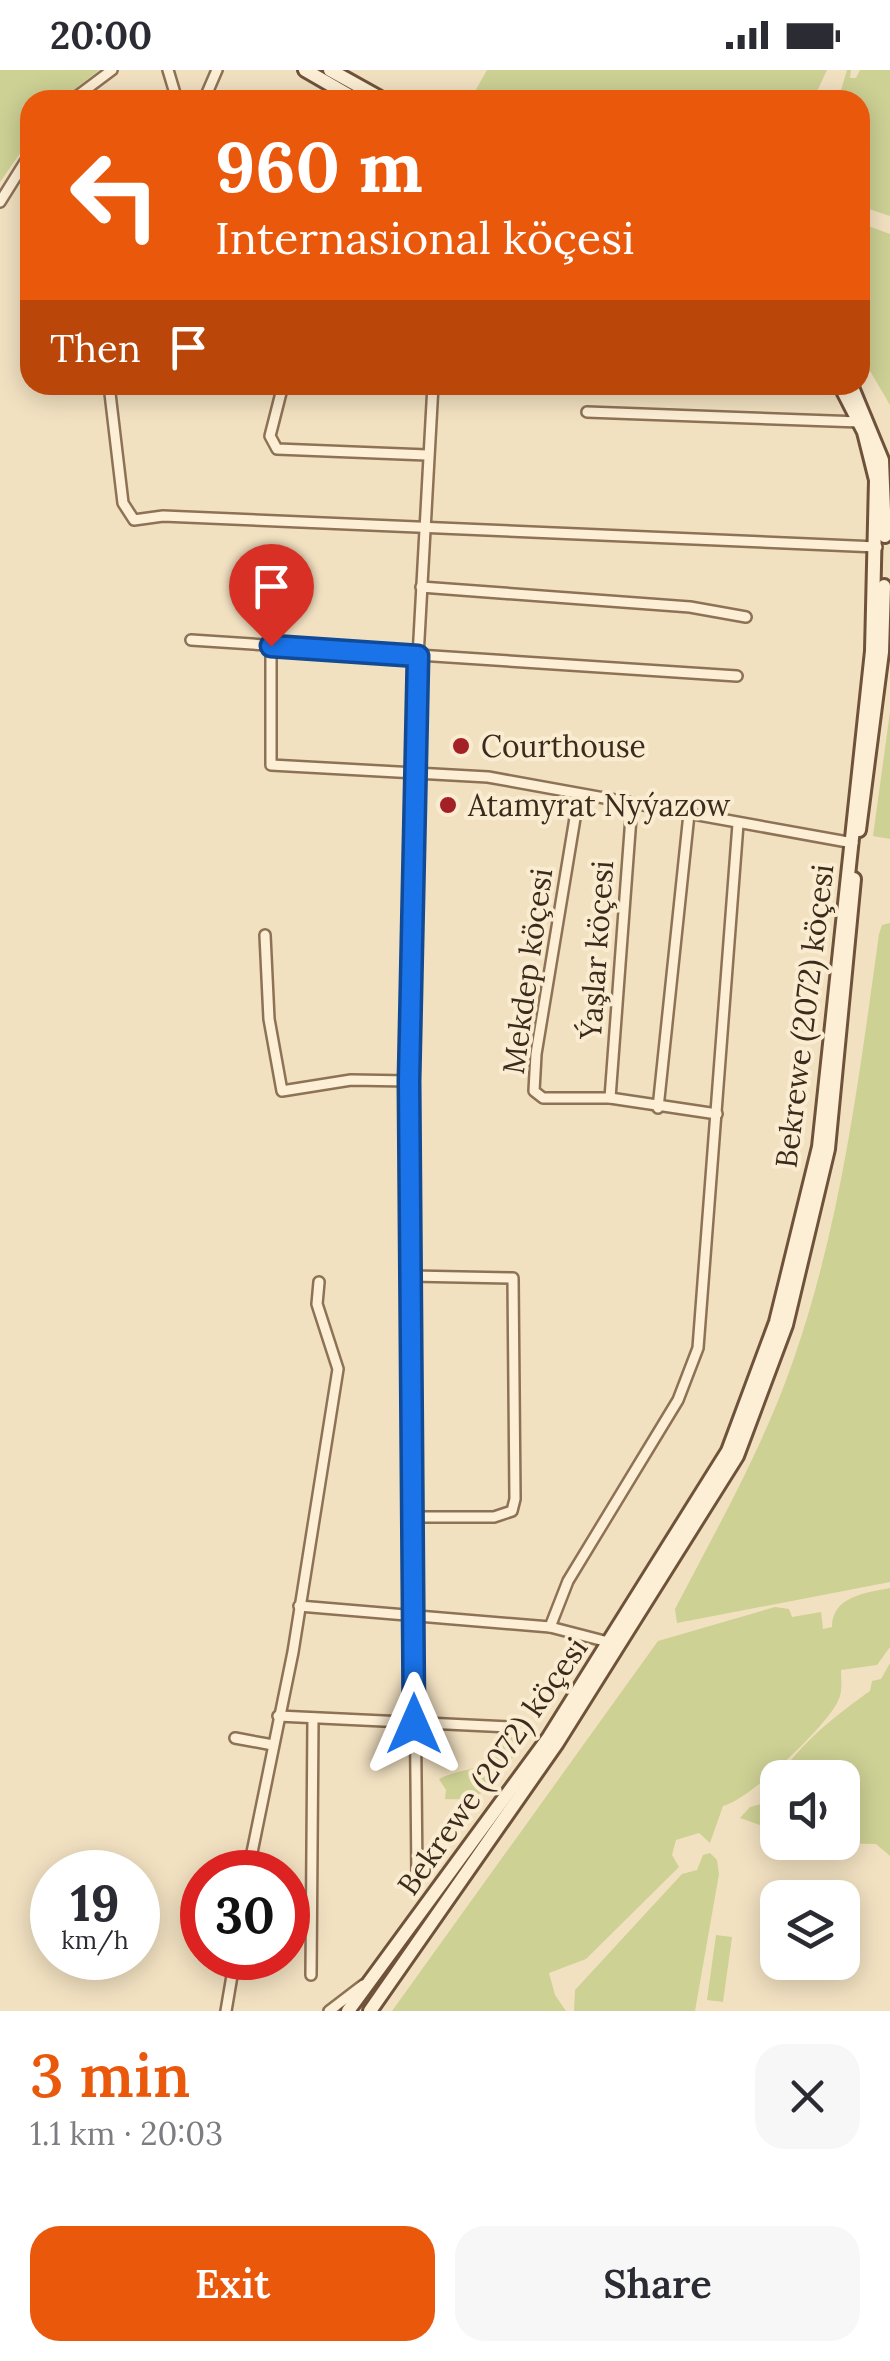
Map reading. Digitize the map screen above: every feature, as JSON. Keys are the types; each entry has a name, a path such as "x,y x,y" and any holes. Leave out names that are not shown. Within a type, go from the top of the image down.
{"main road":[{"path":"306,70 338,90"},
{"path":"330,70 366,90"},
{"name":"Bekrewe (2072) köçesi","path":"370,2011 737,1456 786,1325 828,1149 872,651 876,480 860,422 845,395"},
{"name":"Bekrewe (2072) köçesi","path":"854,843 882,652 886,498 882,460 855,395"},
{"name":"Bekrewe (2072) köçesi","path":"348,2011 614,1644"}],"street":[{"path":"85,90 112,70"},
{"path":"0,202 20,170"},
{"path":"109,395 122,503 130,518 424,526 877,547"},
{"path":"280,395 270,436 277,449 427,455"},
{"path":"416,1876 409,1081 414,772 432,395"},
{"path":"587,412 860,422"},
{"path":"421,587 690,607 746,617"},
{"path":"191,640 738,676"},
{"path":"271,646 271,765 488,777 854,843"},
{"name":"Mekdep köçesi","path":"579,794 536,1054 536,1096 610,1098"},
{"name":"Ýaşlar köçesi","path":"610,1098 632,804"},
{"path":"658,1108 689,814"},
{"path":"550,1628 568,1582 666,1421 694,1364 704,1306 738,824"},
{"path":"265,935 269,1019 282,1090 351,1080 409,1081"},
{"path":"610,1098 717,1114"},
{"path":"411,1276 513,1278 512,1511 494,1516 413,1517"},
{"path":"252,1850 299,1606 338,1369 318,1304 319,1282"},
{"path":"299,1606 550,1628 614,1644"},
{"path":"278,1716 510,1727"},
{"path":"312,1975 314,1718"},
{"path":"235,1738 272,1745"},
{"path":"329,2011 373,1978"},
{"path":"226,2011 231,1980"}],"green space":[{"path":"0,70 99,70 74,90 20,90 20,153 0,182"},
{"path":"487,70 827,70 818,90 476,90"},
{"path":"847,70 851,70 850,78 856,78 860,70 890,70 890,216 870,209 870,90 841,90"},
{"path":"870,227 890,234 890,405 870,371"},
{"path":"890,712 890,839 873,836"},
{"path":"890,923 890,1582 677,1623 675,1609 768,1425 810,1309 846,1150 879,934 882,925"},
{"path":"890,1588 890,1647 877,1665 841,1670 841,1694 831,1713 786,1760 760,1760 760,1783 723,1806 710,1843 699,1833 676,1840 672,1855 679,1867 586,1959 549,1973 555,1995 566,2011 392,2011 658,1641 775,1607 789,1609 792,1617 821,1612 823,1629 832,1627 844,1602"},
{"path":"890,1663 890,1856 876,1844 860,1844 860,1760 792,1760 841,1712 870,1691 872,1681 881,1679"},
{"path":"504,1730 527,1731 527,1735 495,1782 475,1796 445,1799 446,1790 439,1779 488,1762 500,1745"},
{"path":"760,1804 760,1825 740,1818 750,1807"},
{"path":"710,1853 717,1860 719,1874 695,2011 574,2011 575,1990 682,1874 697,1870 703,1855"},
{"path":"716,1935 732,1937 723,2002 707,2000"}],"place":[{"name":"Courthouse","path":"461,746"},
{"name":"Atamyrat Nyýazow","path":"448,805"}],"route":[{"path":"271,646 418,656 409,1081 414,1724"}]}
